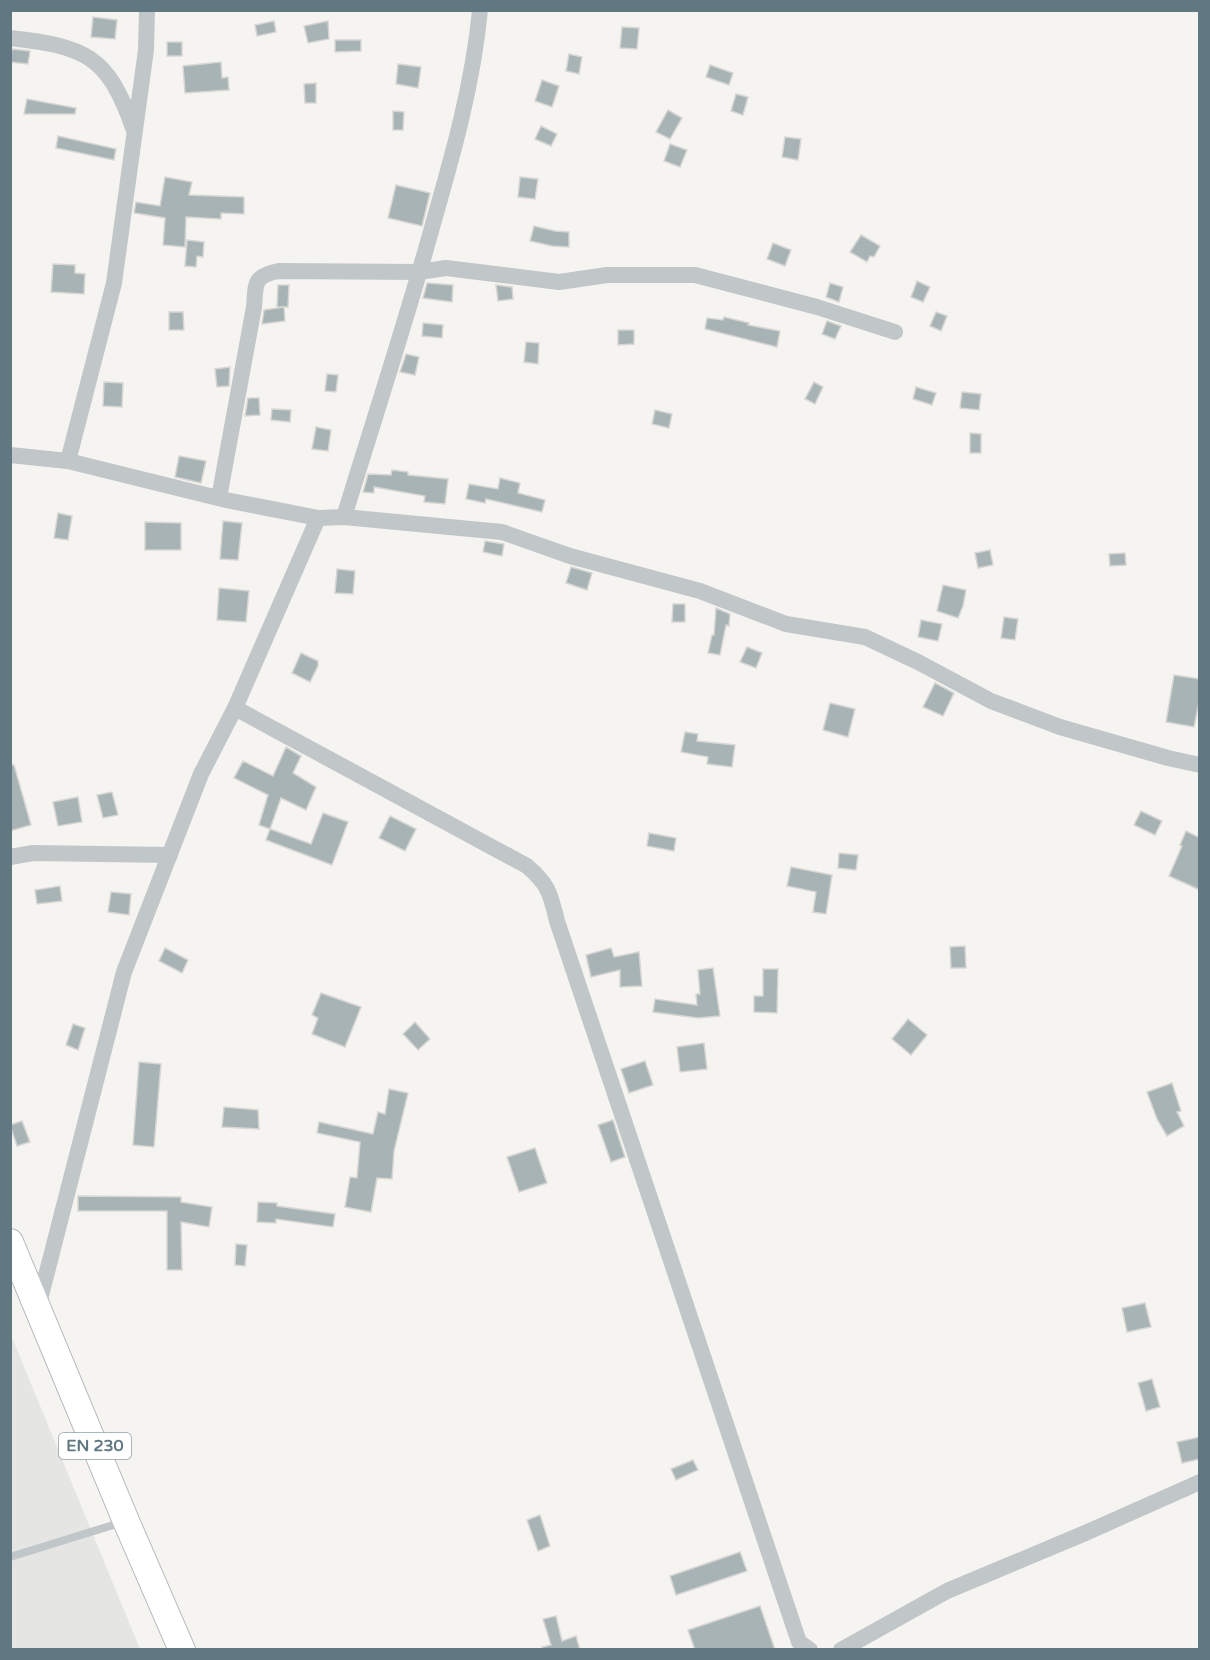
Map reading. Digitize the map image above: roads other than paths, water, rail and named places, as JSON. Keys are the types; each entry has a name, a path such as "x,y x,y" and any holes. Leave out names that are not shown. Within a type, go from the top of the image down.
{"main road":[{"name":"EN 230","path":"10,1242 182,1650"}],"street":[{"path":"68,461 114,283 146,50 147,10"},
{"path":"344,517 459,133 476,50 480,10"},
{"path":"10,38 43,41 76,50 89,57 106,73 124,100 135,132"},
{"path":"219,498 254,307 255,285 258,278 265,274 279,272 419,272 446,268 559,282 607,275 695,275 817,307 895,332"},
{"path":"10,455 68,461 219,498 318,518 344,517 502,532 570,556 699,591 786,624 865,638 918,662 991,701 1060,727 1200,765"},
{"path":"38,1307 124,972 201,774 235,708 318,518"},
{"path":"235,708 527,866 543,880 550,894 556,921 800,1642 810,1650"},
{"path":"10,857 33,853 170,855"},
{"path":"841,1650 947,1591 1200,1482"}],"lane":[{"path":"10,1557 126,1521"}]}
